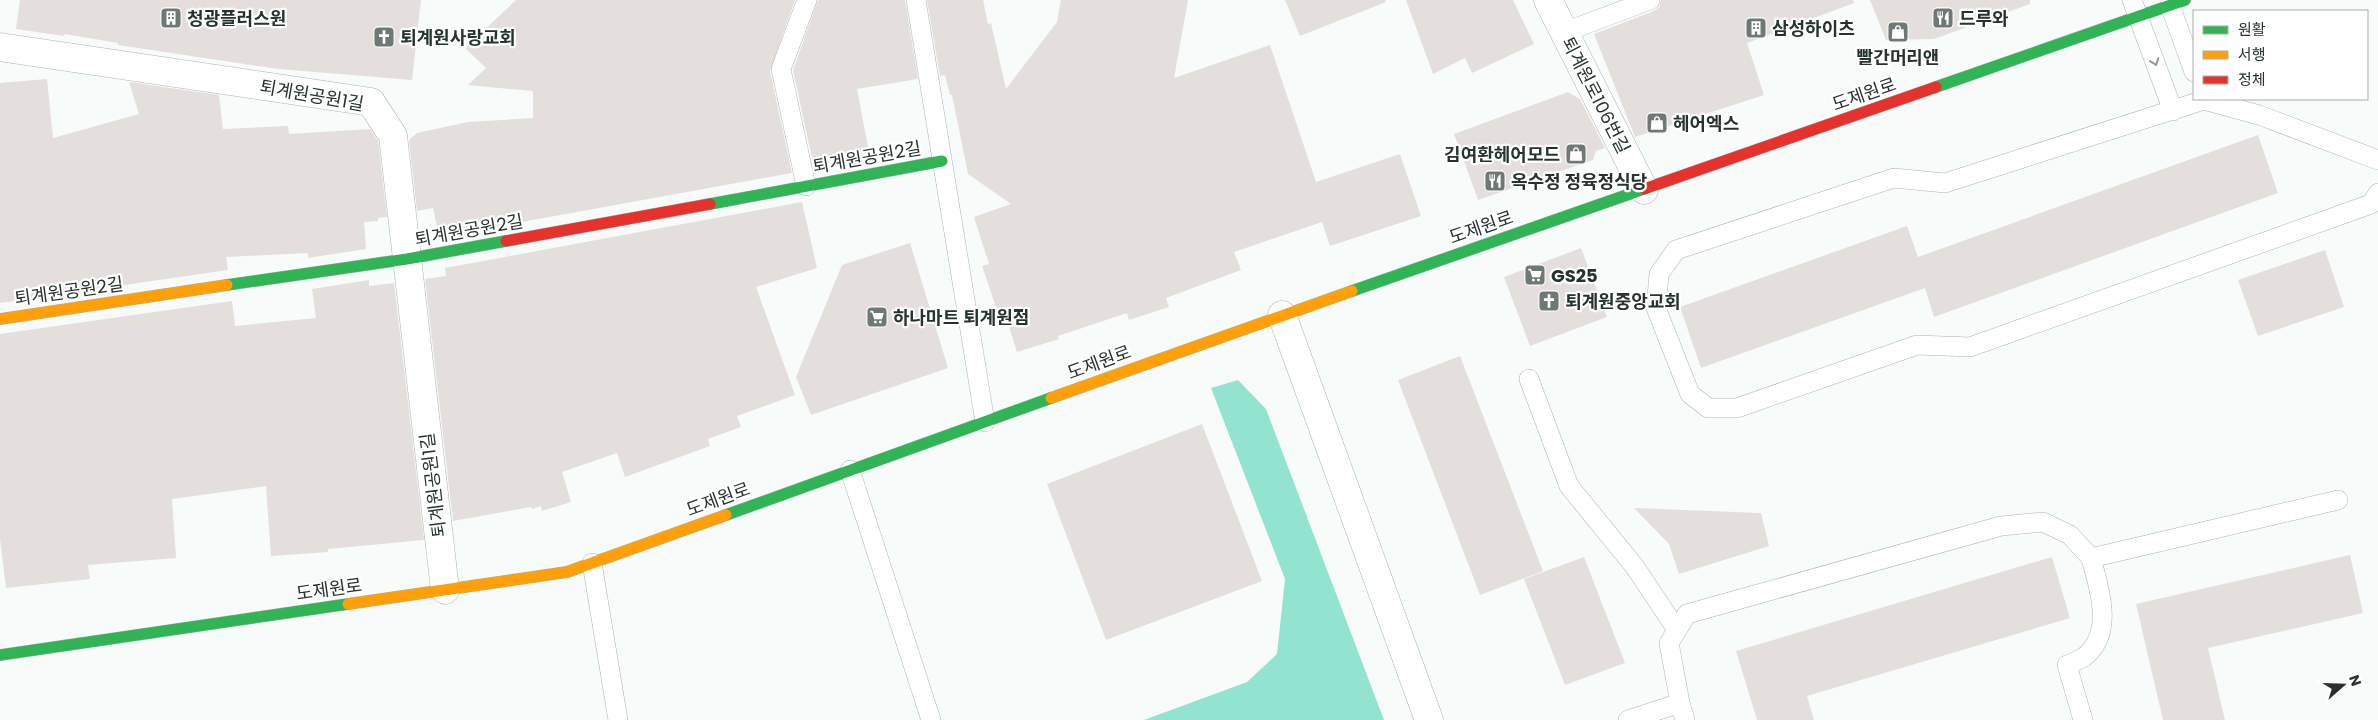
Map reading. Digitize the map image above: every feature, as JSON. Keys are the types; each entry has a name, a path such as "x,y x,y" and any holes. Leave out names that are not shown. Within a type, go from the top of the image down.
{"street":[{"name":"퇴계원로106번길","path":"1548,0 1644,190"},
{"name":"도제원로","path":"0,655 567,572 1282,315 1644,190 2135,8 2178,3"},
{"name":"퇴계원공원1길","path":"0,47 371,102 393,136 446,590"},
{"name":"퇴계원공원2길","path":"0,319 408,259 942,161"},
{"path":"1282,315 1429,720"}],"lane":[{"path":"806,186 781,69 807,0"},
{"path":"916,0 985,422"},
{"path":"1565,32 1650,0"},
{"path":"2178,3 2193,68"},
{"path":"2135,8 2173,111"},
{"path":"2378,160 2259,115 2204,100 1945,184 1894,178 1676,250 1659,274 1656,308 1690,394 1708,408 1737,408 1917,344 1970,347 2371,204 2378,193"},
{"path":"1530,379 1569,486 1635,567 1678,630"},
{"path":"850,470 931,720"},
{"path":"2091,558 2338,500"},
{"path":"1628,720 1682,711 1669,643 1687,614 2001,526 2043,522 2070,535 2091,558 2103,616 2099,637 2085,656 2067,666 2082,720"},
{"path":"592,563 618,720"}],"green space":[{"path":"1238,380 1266,409 1384,720 1144,720 1247,682 1277,654 1285,579 1211,388"}],"building":[{"path":"20,0 421,0 412,80 278,69 118,45 118,43 65,34 64,36 16,29"},
{"path":"516,0 795,0 770,71 792,173 439,237 433,208 417,211 409,140 417,133 468,122 533,118 533,91 468,85 486,68 465,48"},
{"path":"818,0 905,0 918,79 857,89 869,152 813,163 793,70"},
{"path":"927,0 983,0 988,24 991,23 1006,89 1057,22 1061,0 1188,0 1174,78 1270,45 1316,182 1400,154 1421,216 1330,246 1322,222 1234,252 1241,270 1166,298 1169,307 1129,320 1127,313 1058,336 1059,339 1017,352 1005,314 999,316 982,266 989,264 974,217 1011,204 968,174 952,95 950,95 945,75 940,76"},
{"path":"1285,0 1385,0 1386,2 1300,36"},
{"path":"1406,0 1513,0 1534,44 1472,73 1465,58 1433,74"},
{"path":"1661,0 1853,0 1854,3 1747,43 1764,95 1635,137 1594,34 1654,11 1659,7"},
{"path":"1870,0 2030,0 2030,4 1934,39 1886,40"},
{"path":"47,79 53,138 139,114 129,82 219,95 223,129 288,126 289,134 370,129 378,141 387,217 378,218 378,221 364,222 366,249 308,258 308,253 226,257 228,270 0,303 0,83"},
{"path":"1568,92 1580,99 1605,148 1596,151 1593,160 1478,200 1454,134"},
{"path":"2258,135 2278,193 1934,317 1925,288 1701,368 1680,307 1907,226 1918,257"},
{"path":"802,202 817,268 756,287 795,395 737,416 741,427 708,439 710,446 625,477 617,453 562,472 571,502 542,511 541,506 532,509 531,507 453,521 425,279 446,276 445,268"},
{"name":"하나마트 퇴계원점","path":"910,243 948,368 811,415 796,377 842,265"},
{"path":"1581,248 1607,317 1530,346 1504,277"},
{"path":"2325,250 2344,307 2258,336 2238,280"},
{"path":"369,280 369,286 394,283 424,540 328,549 328,552 271,556 266,486 172,499 176,558 88,565 90,579 6,588 0,539 0,334 232,301 235,326 316,318 312,289"},
{"path":"1460,356 1543,571 1480,595 1398,380"},
{"path":"1202,424 1262,581 1106,640 1047,484"},
{"path":"1634,508 1761,513 1769,546 1679,574 1669,544"},
{"path":"2350,555 2363,613 2208,648 2225,720 2163,720 2136,604"},
{"path":"1584,557 1625,663 1565,685 1524,579"},
{"path":"2052,557 2070,618 1807,696 1814,720 1757,720 1736,651"}],"traffic: fast":[{"path":"1936,87 2185,0"},
{"path":"710,204 942,161"},
{"path":"1352,291 1644,189"},
{"path":"227,285 407,259 506,241"},
{"path":"726,515 1051,398"},
{"path":"0,655 348,604"}],"traffic: slow":[{"path":"0,319 227,285"},
{"path":"1051,398 1352,291"},
{"path":"348,604 567,572 726,515"}],"traffic: jam":[{"path":"1644,189 1936,87"},
{"path":"506,241 710,204"}],"place":[{"name":"청광플러스원","path":"171,18"},
{"name":"드루와","path":"1943,18"},
{"name":"삼성하이츠","path":"1756,28"},
{"name":"빨간머리앤","path":"1898,32"},
{"name":"퇴계원사랑교회","path":"384,37"},
{"name":"헤어엑스","path":"1657,123"},
{"name":"김여환헤어모드","path":"1576,154"},
{"name":"옥수정 정육정식당","path":"1495,181"},
{"name":"GS25","path":"1535,275"},
{"name":"퇴계원중앙교회","path":"1549,301"},
{"name":"하나마트 퇴계원점","path":"877,317"}]}
